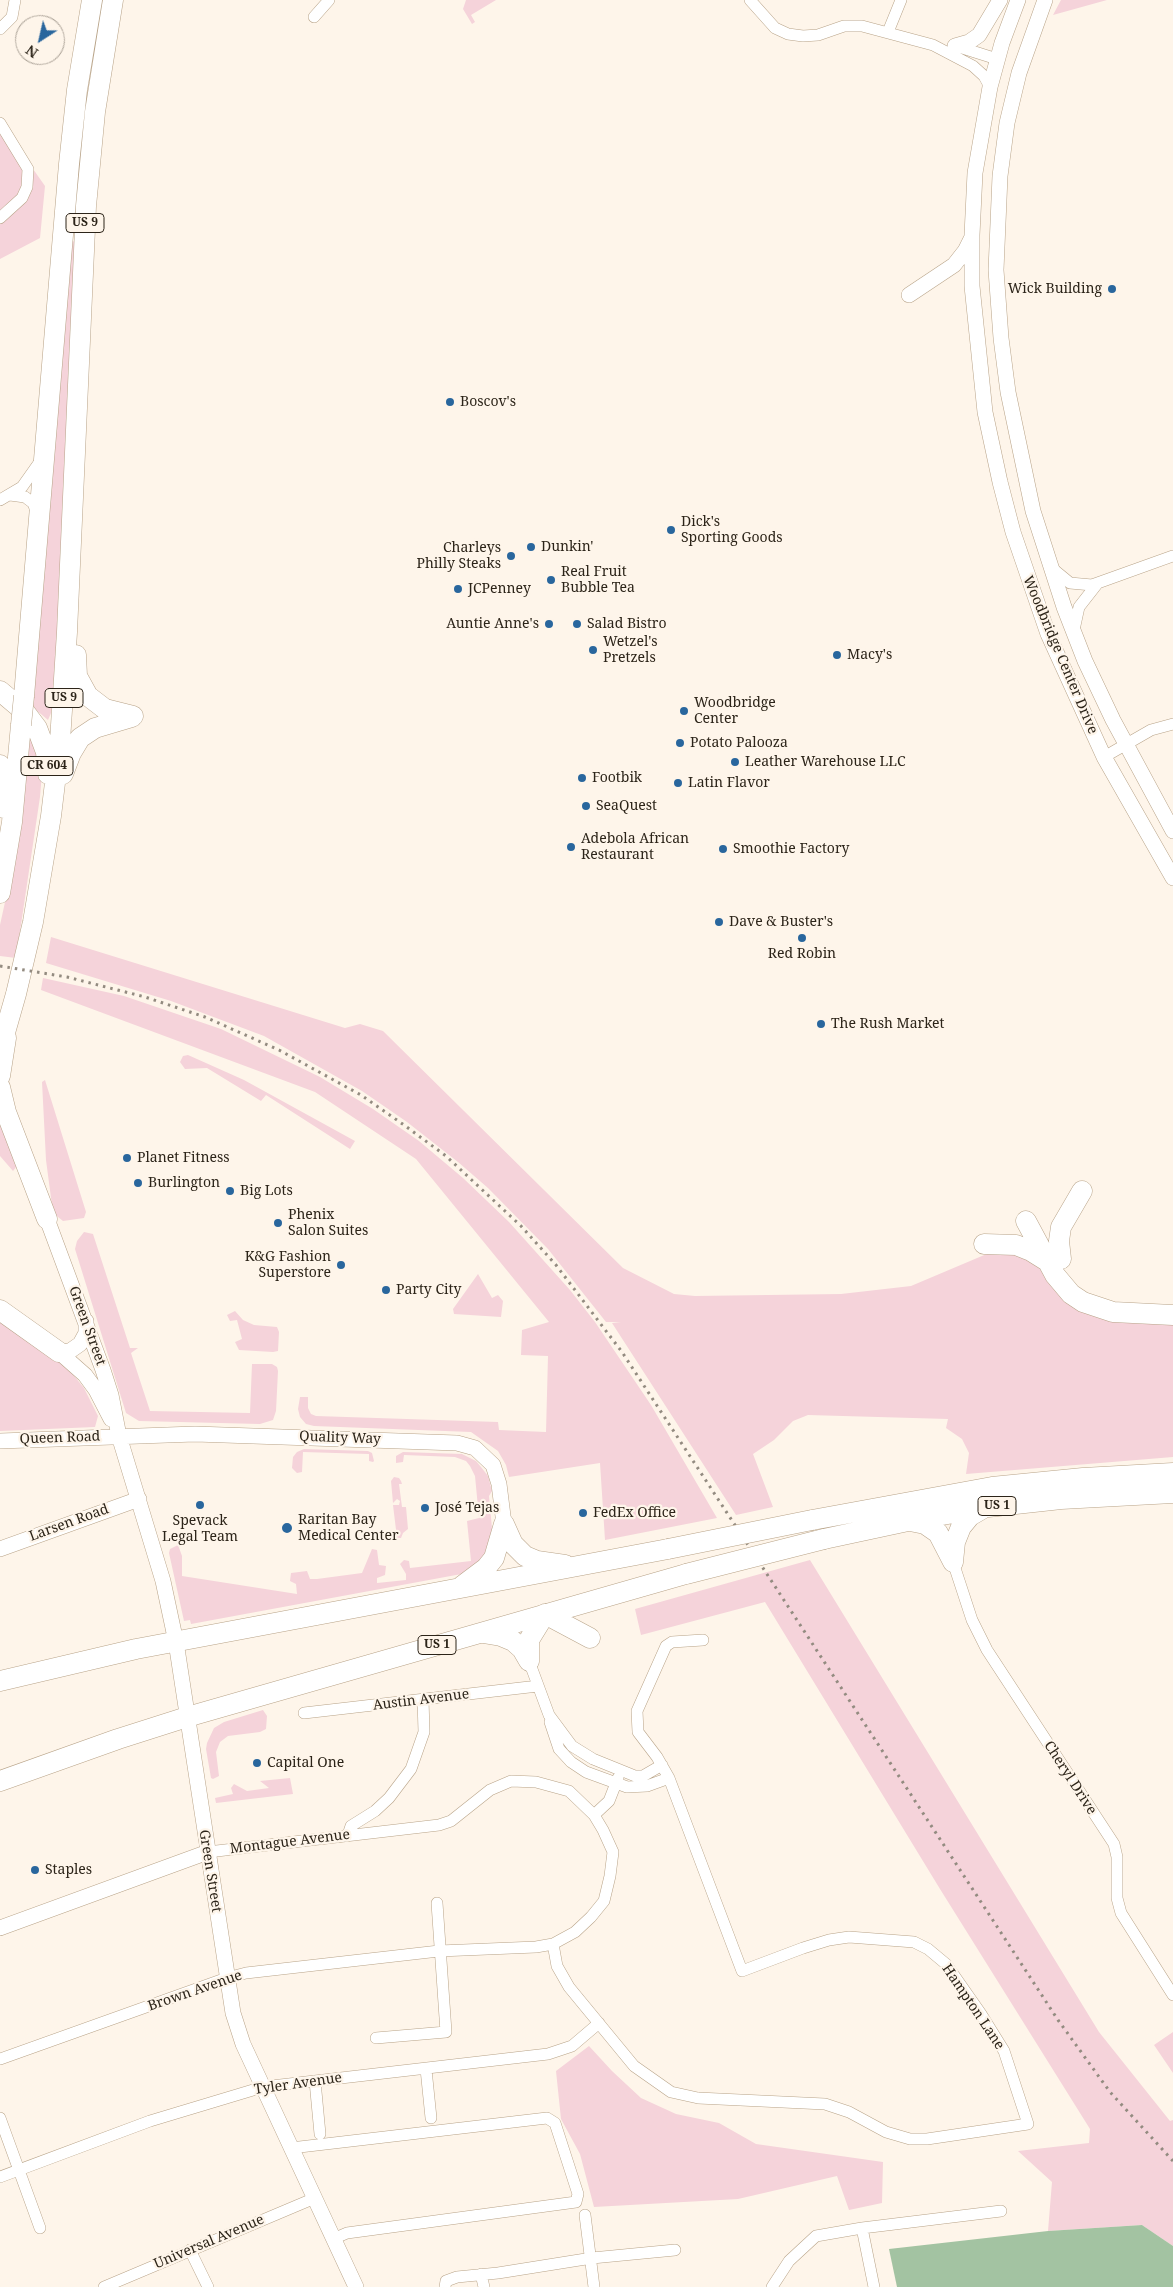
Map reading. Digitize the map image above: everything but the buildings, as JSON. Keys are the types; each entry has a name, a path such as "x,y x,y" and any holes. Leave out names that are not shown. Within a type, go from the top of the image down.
{"highway":[{"name":"US 9","path":"0,894 12,822 24,696 69,164 92,0"},
{"name":"US 9","path":"0,1050 33,922 51,816 63,704 86,206 95,112 113,0"},
{"path":"51,816 68,758 77,742 95,728 133,716 118,714 99,705 88,696 79,683 75,669 77,626 69,578"},
{"name":"CR 604","path":"0,691 29,717 43,740 47,759 51,816"},
{"name":"CR 604","path":"0,765 4,814 0,857"},
{"path":"0,1076 7,1028"},
{"path":"0,1086 6,1112 47,1218"},
{"path":"1055,1261 1061,1227 1082,1191"},
{"path":"1032,1218 1055,1261 1065,1288 1090,1306 1113,1312 1173,1315"},
{"path":"984,1244 1008,1244 1024,1248 1055,1261 1078,1282 1102,1296 1117,1299 1173,1301"},
{"path":"0,1310 59,1352"},
{"path":"1101,1476 1173,1462"},
{"name":"US 1","path":"0,1681 64,1664 668,1550 965,1491 1101,1476 1173,1473"},
{"name":"US 1","path":"0,1781 118,1739 187,1717 602,1597 824,1539 908,1521 988,1508 1061,1499 1173,1493"},
{"path":"953,1562 955,1542 961,1527 973,1514 988,1508"},
{"path":"908,1521 925,1524 938,1533 953,1562"},
{"path":"504,1524 514,1544 525,1556 537,1561 579,1567"},
{"path":"457,1590 486,1568 494,1558 504,1524"},
{"path":"529,1661 529,1640 545,1614 590,1638 584,1628 584,1620 589,1610 602,1597"},
{"path":"478,1633 501,1636 513,1641 522,1649 529,1661"}],"street":[{"path":"0,29 12,17 16,0"},
{"path":"750,0 775,28 788,34 818,35 844,26 858,26 888,32 932,46 973,66 984,76 990,87"},
{"path":"888,32 901,0"},
{"path":"932,46 955,46 969,42 979,35 1000,0"},
{"name":"Woodbridge Center Drive","path":"1018,0 997,59 977,155 972,235 973,301 985,412 1000,482 1023,567 1041,616 1078,704 1104,757 1173,878"},
{"name":"Woodbridge Center Drive","path":"1045,0 1020,67 1007,123 996,227 998,300 1003,355 1015,433 1033,511 1073,632 1125,744 1173,831"},
{"path":"314,16 323,2"},
{"path":"955,46 1020,67"},
{"path":"0,123 26,162 28,169 26,187 22,198 0,218"},
{"path":"909,295 954,265 965,251 972,235"},
{"path":"5,498 32,475 44,453"},
{"path":"5,498 20,495 29,499 38,516"},
{"path":"1048,561 1055,572 1070,583 1097,584 1173,556"},
{"path":"1073,632 1079,607 1097,584"},
{"path":"1104,757 1151,730 1173,724"},
{"name":"Green Street","path":"47,1218 86,1320 111,1396 119,1436 163,1581 176,1642 233,2013 243,2044 356,2287"},
{"path":"59,1352 70,1351 80,1344 86,1333 86,1320"},
{"name":"Green Street","path":"59,1352 79,1368 91,1383 119,1436"},
{"name":"Quality Way","path":"119,1436 211,1434 464,1444 480,1452 493,1465 499,1484 504,1524"},
{"name":"Queen Road","path":"0,1441 119,1436"},
{"name":"Larsen Road","path":"0,1549 139,1499"},
{"name":"Cheryl Drive","path":"953,1562 972,1620 987,1650 1114,1844 1118,1858 1120,1913 1173,1995"},
{"name":"Hampton Lane","path":"553,1944 562,1978 634,2066 671,2092 698,2098 825,2104 848,2112 886,2132 910,2139 927,2139 1028,2124 1004,2051 946,1964 928,1949 914,1942 849,1937 829,1940 803,1948 742,1971 669,1778 638,1732 638,1711 666,1646 672,1642 703,1640"},
{"path":"529,1661 549,1715 556,1744 576,1766 616,1784 642,1787 669,1778"},
{"name":"Austin Avenue","path":"304,1713 538,1686"},
{"path":"348,1835 351,1826 389,1798 411,1769 424,1732 423,1700"},
{"path":"549,1715 563,1737 584,1754 620,1771 639,1776 662,1765"},
{"path":"576,1766 584,1754"},
{"path":"553,1944 574,1932 591,1918 604,1901 613,1852 594,1816 608,1801 620,1771"},
{"name":"Montague Avenue","path":"0,1928 208,1852 444,1824 461,1814 490,1790 512,1781 536,1782 569,1791 594,1816"},
{"path":"376,2038 446,2032 437,1903"},
{"name":"Brown Avenue","path":"0,2059 227,1978 246,1973 439,1951 536,1947 553,1944"},
{"name":"Tyler Avenue","path":"0,2177 150,2121 263,2087 555,2053 572,2046 599,2023"},
{"path":"426,2068 431,2118"},
{"path":"315,2081 320,2134"},
{"path":"0,2118 40,2228"},
{"path":"292,2148 547,2118 555,2123 578,2194 576,2202 347,2233 333,2239"},
{"name":"Universal Avenue","path":"104,2287 315,2198"},
{"path":"772,2287 790,2261 816,2236 862,2228 1001,2211"},
{"path":"585,2215 592,2258 594,2287"},
{"path":"862,2228 870,2285"},
{"path":"190,2250 208,2287"},
{"path":"445,2287 446,2281 457,2277 592,2258 675,2250"},
{"path":"481,2274 484,2287"}],"shaded area":[{"path":"466,0 496,0 471,15 475,22 472,24 463,9"},
{"path":"1061,0 1107,0 1053,15"},
{"path":"0,122 45,186 40,238 0,259"},
{"path":"72,241 77,242 56,672 51,713 48,720 29,704"},
{"path":"27,727 43,760 40,797 16,958 0,956 0,925 7,893"},
{"path":"51,937 345,1028 360,1024 383,1031 623,1268 674,1294 695,1296 841,1294 911,1286 989,1253 1006,1249 1039,1263 1065,1295 1173,1320 1173,1457 966,1474 969,1453 962,1439 946,1428 948,1419 808,1415 793,1421 774,1440 753,1454 773,1507 736,1515 612,1323 621,1322 606,1322 548,1249 488,1188 458,1162 407,1122 362,1091 264,1036 171,1001 46,963"},
{"path":"43,978 124,996 221,1029 320,1077 373,1109 419,1141 463,1178 509,1222 570,1290 595,1322 651,1405 717,1518 605,1540 600,1463 509,1477 506,1465 498,1451 471,1432 314,1426 306,1424 300,1417 298,1409 300,1397 308,1397 308,1408 311,1414 316,1416 498,1422 499,1430 546,1432 548,1356 521,1355 522,1330 549,1322 416,1159 315,1092 41,990"},
{"path":"188,1055 244,1080 355,1141 350,1149 266,1095 261,1101 207,1068 185,1069 180,1062 183,1056"},
{"path":"45,1080 86,1212 84,1218 63,1221 53,1213 46,1160 42,1082"},
{"path":"0,1109 17,1166 13,1171 0,1156"},
{"path":"84,1232 93,1234 130,1348 138,1348 131,1353 150,1411 250,1413 252,1364 272,1364 277,1367 278,1371 276,1411 273,1420 260,1424 139,1421 126,1413 75,1249 77,1241"},
{"path":"478,1274 492,1298 498,1295 503,1301 501,1317 454,1314 453,1309"},
{"path":"235,1311 243,1320 254,1325 277,1327 279,1332 278,1351 239,1350 235,1342 242,1339 237,1320 230,1321 227,1315"},
{"path":"0,1322 67,1367 84,1388 98,1416 95,1427 0,1431"},
{"path":"304,1449 368,1451 372,1453 374,1461 369,1461 369,1454 303,1452 302,1472 297,1473 292,1468 293,1457 297,1452"},
{"path":"403,1452 462,1454 476,1461 488,1476 492,1491 489,1496 494,1550 463,1574 191,1624 190,1620 184,1621 169,1553 170,1549 178,1545 182,1556 182,1576 297,1594 296,1584 290,1581 291,1573 307,1571 310,1579 317,1579 362,1573 372,1549 377,1550 379,1565 386,1566 385,1575 377,1578 377,1583 406,1580 406,1574 400,1564 404,1560 409,1561 410,1568 471,1561 467,1521 479,1518 475,1476 470,1466 466,1461 455,1457 404,1455 403,1462 396,1463 396,1456"},
{"path":"394,1477 399,1478 401,1481 402,1484 399,1484 402,1507 406,1507 408,1529 401,1538 397,1538 393,1505 399,1505 400,1501 397,1499 393,1503 391,1481"},
{"path":"810,1560 1099,2032 1170,2121 1173,2120 1173,2246 1142,2225 1048,2231 1052,2182 1018,2151 1089,2143 1090,2129 940,1889 765,1602 641,1635 635,1609"},
{"path":"263,1710 267,1716 266,1729 260,1732 228,1736 220,1742 216,1752 219,1776 211,1778 206,1749 214,1728 224,1722"},
{"path":"290,1778 293,1794 216,1803 215,1798 233,1794 231,1788 234,1784 247,1791 269,1788 260,1781"},
{"path":"1173,2032 1173,2073 1154,2045"},
{"path":"589,2046 641,2098 676,2114 719,2123 756,2144 883,2162 882,2203 849,2210 837,2176 738,2199 594,2207 580,2154 561,2119 556,2071"},
{"path":"1142,2225 1173,2246 1173,2287 897,2287 889,2249 1048,2231"}],"railway":[{"path":"0,966 67,977 145,997 205,1017 279,1050 361,1095 404,1125 446,1156 521,1226 556,1265 622,1352 1058,2020 1110,2092 1173,2161"}],"place":[{"name":"Wick Building","path":"1112,289"},
{"name":"Boscov's","path":"450,402"},
{"name":"Dick's Sporting Goods","path":"671,530"},
{"name":"Dunkin'","path":"531,547"},
{"name":"Charleys Philly Steaks","path":"511,556"},
{"name":"Real Fruit Bubble Tea","path":"551,580"},
{"name":"JCPenney","path":"458,589"},
{"name":"Auntie Anne's","path":"549,624"},
{"name":"Salad Bistro","path":"577,624"},
{"name":"Wetzel's Pretzels","path":"593,650"},
{"name":"Macy's","path":"837,655"},
{"name":"Woodbridge Center","path":"684,711"},
{"name":"Potato Palooza","path":"680,743"},
{"name":"Leather Warehouse LLC","path":"735,762"},
{"name":"Footbik","path":"582,778"},
{"name":"Latin Flavor","path":"678,783"},
{"name":"SeaQuest","path":"586,806"},
{"name":"Adebola African Restaurant","path":"571,847"},
{"name":"Smoothie Factory","path":"723,849"},
{"name":"Dave & Buster's","path":"719,922"},
{"name":"Red Robin","path":"802,938"},
{"name":"The Rush Market","path":"821,1024"},
{"name":"Planet Fitness","path":"127,1158"},
{"name":"Burlington","path":"138,1183"},
{"name":"Big Lots","path":"230,1191"},
{"name":"Phenix Salon Suites","path":"278,1223"},
{"name":"K&G Fashion Superstore","path":"341,1265"},
{"name":"Party City","path":"386,1290"},
{"name":"Spevack Legal Team","path":"200,1505"},
{"name":"José Tejas","path":"425,1508"},
{"name":"FedEx Office","path":"583,1513"},
{"name":"Raritan Bay Medical Center","path":"287,1528"},
{"name":"Capital One","path":"257,1763"},
{"name":"Staples","path":"35,1870"}]}
